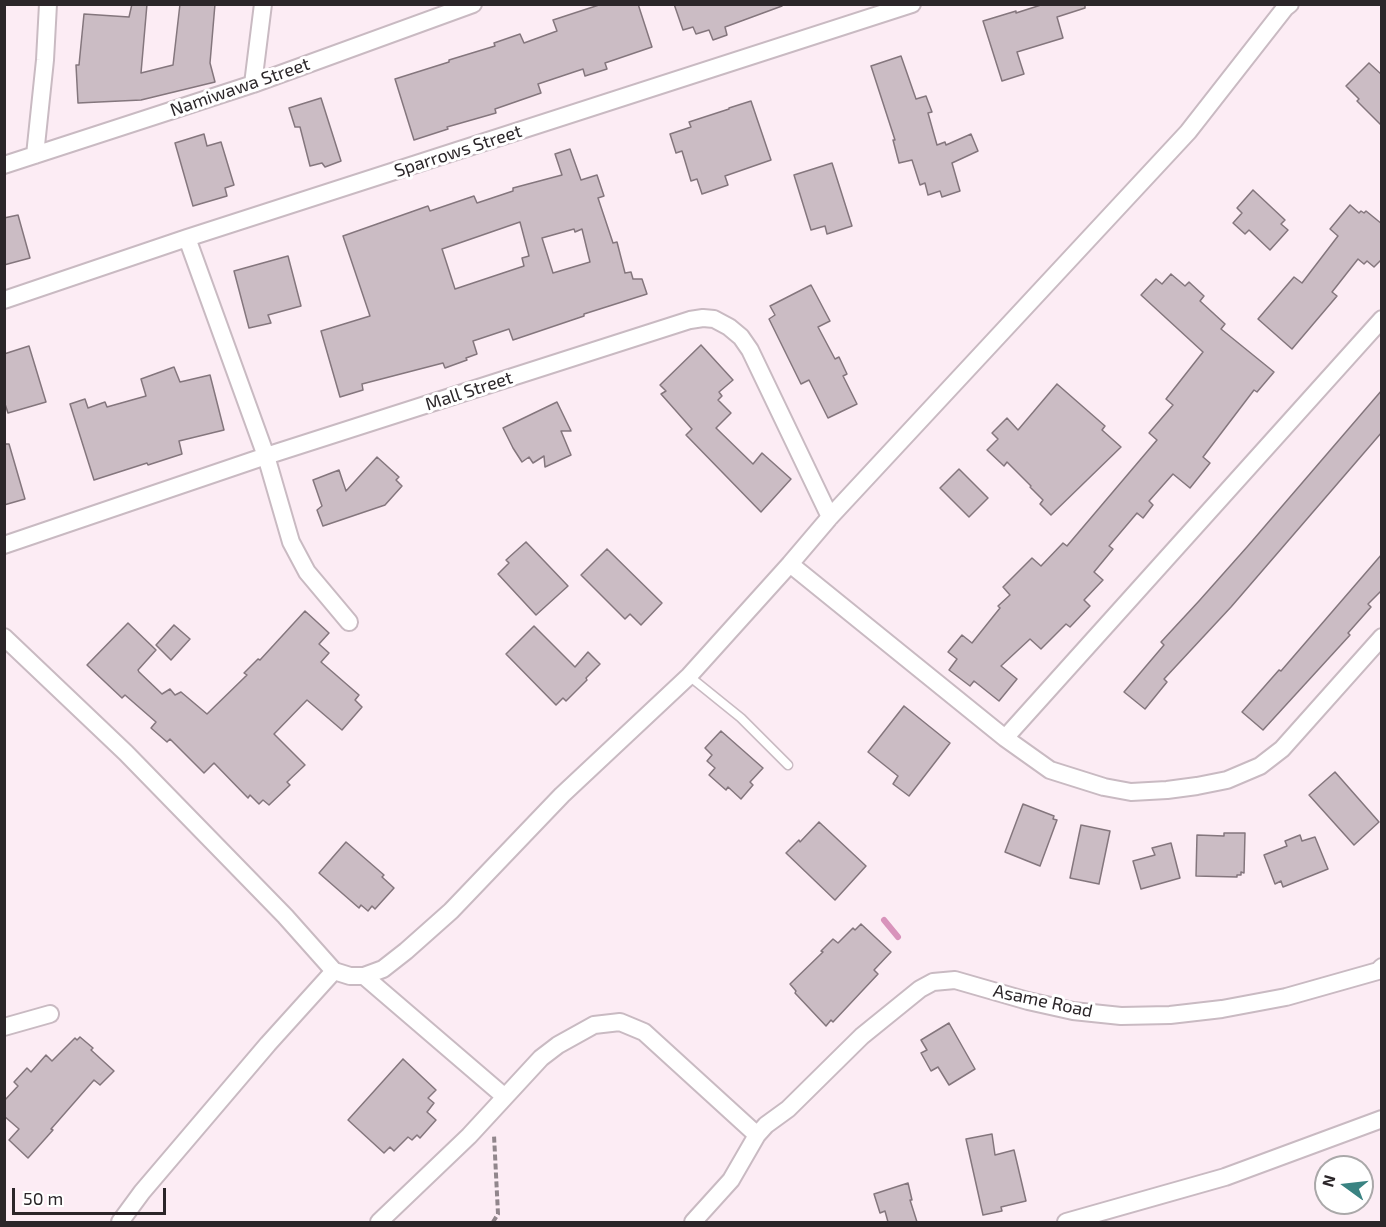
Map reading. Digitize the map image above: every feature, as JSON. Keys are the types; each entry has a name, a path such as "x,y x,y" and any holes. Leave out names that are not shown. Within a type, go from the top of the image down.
{"street":[{"path":"35,155 45,60 48,4"},
{"path":"253,84 263,4"},
{"name":"Namiwawa Street","path":"4,165 253,84 473,4"},
{"name":"Sparrows Street","path":"4,300 187,238 912,4"},
{"path":"4,637 126,753 285,916 334,971 350,976 364,976 383,969 451,911 562,795 689,676 830,517 1188,132 1286,6"},
{"path":"187,238 266,456 291,542 307,572 349,622"},
{"name":"Mall Street","path":"4,545 266,456 690,320 703,318 714,319 729,327 741,337 750,350 830,517"},
{"path":"1005,738 1382,319"},
{"path":"790,564 1005,738 1050,770 1104,787 1131,792 1167,790 1227,780 1260,766 1282,749 1382,637"},
{"name":"Asame Road","path":"693,1222 731,1180 757,1135 766,1125 788,1109 862,1036 920,989 933,982 955,980 1073,1011 1121,1016 1222,1009 1286,997 1378,971 1382,967"},
{"path":"120,1222 142,1192 253,1061 334,971"},
{"path":"364,976 505,1097"},
{"path":"4,1027 50,1014"},
{"path":"379,1222 469,1136 541,1058 558,1045 594,1025 620,1022 644,1032 757,1135"},
{"path":"1066,1222 1225,1178 1382,1119"}],"lane":[{"path":"689,676 741,718 788,765"}],"path":[{"path":"493,1222 498,1214 494,1133"}],"building":[{"path":"132,4 147,4 141,73 173,65 180,4 215,4 210,63 215,82 141,100 78,103 76,65 79,65 84,14 129,17"},
{"path":"602,4 638,4 652,47 605,63 607,69 585,76 583,69 538,84 541,93 495,109 496,113 447,127 448,129 414,140 395,79 495,46 494,43 520,34 524,43 557,31 553,20"},
{"path":"674,4 782,4 782,6 725,27 727,35 713,40 709,30 696,34 693,27 683,30"},
{"path":"1044,4 1085,4 1085,8 1057,17 1063,38 1017,52 1024,74 1002,81 983,21"},
{"path":"901,56 916,99 926,96 932,112 928,113 937,145 945,142 946,145 971,134 978,151 952,163 960,191 942,197 940,191 928,195 925,183 920,185 912,160 899,163 893,140 895,140 871,66"},
{"path":"1369,63 1382,75 1382,126 1357,101 1359,99 1346,86"},
{"path":"321,98 341,161 325,167 322,163 310,166 300,127 295,127 289,108"},
{"path":"751,101 771,160 725,176 728,185 702,194 697,179 691,181 682,151 676,153 670,134 691,127 689,122"},
{"path":"204,134 207,146 221,142 234,185 225,188 227,196 193,206 175,143"},
{"path":"570,149 581,180 597,175 604,196 598,198 613,243 617,242 625,273 631,272 633,279 642,279 647,294 513,340 509,329 473,341 477,354 466,358 467,360 445,368 443,363 362,384 363,390 340,397 321,331 370,316 343,236 428,206 430,211 474,196 477,203 513,191 513,188 562,175 555,154","holes":["520,222 529,256 522,258 524,266 455,289 442,249","574,229 575,232 582,229 590,262 553,273 542,238"]},
{"path":"832,163 852,226 827,234 825,226 811,230 794,175"},
{"path":"1253,190 1285,220 1281,224 1288,230 1270,250 1249,230 1245,234 1233,223 1242,213 1237,208"},
{"path":"1350,205 1359,213 1366,211 1382,224 1382,259 1374,267 1367,261 1364,264 1358,259 1332,292 1337,296 1292,349 1258,319 1294,277 1302,283 1338,236 1330,229"},
{"path":"18,215 30,258 4,265 4,218"},
{"path":"288,256 301,306 268,315 271,323 249,328 234,271"},
{"path":"1171,274 1185,286 1189,282 1204,296 1200,301 1225,324 1221,329 1274,372 1257,392 1254,390 1203,457 1210,463 1190,488 1173,474 1149,501 1153,505 1143,518 1137,513 1109,546 1113,549 1094,572 1103,580 1084,600 1090,606 1070,627 1066,624 1041,649 1030,639 1001,666 1017,679 999,701 974,681 970,686 949,670 957,659 948,652 962,635 972,643 1000,608 998,606 1010,595 1003,587 1032,558 1041,566 1063,543 1067,546 1157,440 1149,433 1173,405 1166,399 1203,352 1141,295 1156,279 1162,284"},
{"path":"811,285 830,321 818,327 835,359 839,357 847,374 843,376 857,404 828,418 809,380 801,384 769,319 775,315 770,306"},
{"path":"701,345 733,380 719,392 722,396 718,400 731,413 716,428 753,464 762,453 791,479 761,512 686,435 692,429 661,394 666,391 660,385"},
{"path":"29,346 46,402 8,413 4,401 4,354"},
{"path":"174,367 180,382 210,375 224,430 179,441 182,454 94,480 70,404 85,399 88,408 105,402 107,407 146,396 141,379"},
{"path":"1057,384 1105,426 1102,430 1121,447 1051,515 1040,504 1043,500 1031,486 1007,462 1004,466 987,450 998,439 992,433 1007,418 1018,430"},
{"path":"1382,390 1382,432 1231,607 1164,679 1167,682 1145,709 1124,692 1164,645 1161,642 1247,547"},
{"path":"557,402 571,431 561,431 571,455 545,467 544,456 533,463 529,457 522,462 503,428"},
{"path":"4,444 9,444 25,499 4,505"},
{"path":"377,457 399,477 396,480 402,486 385,505 323,526 317,510 322,506 313,480 339,470 346,491"},
{"path":"959,469 988,498 969,517 940,488"},
{"path":"526,542 568,586 536,615 498,574 509,563 506,560"},
{"path":"607,549 662,603 641,625 630,614 625,619 581,575"},
{"path":"1382,554 1382,590 1368,604 1371,607 1348,633 1350,635 1263,730 1242,712 1279,670 1281,671"},
{"path":"305,611 329,633 319,644 329,653 321,662 359,695 355,700 362,707 342,730 307,700 274,734 305,765 287,782 290,785 269,805 263,800 259,804 250,795 248,798 214,763 204,773 170,739 167,742 151,728 156,722 125,695 122,698 87,665 128,623 156,650 138,670 139,672 162,694 170,689 175,695 181,692 207,714 247,675 244,673 258,659 260,660"},
{"path":"174,625 190,639 171,660 156,645"},
{"path":"534,626 575,667 588,652 600,664 566,701 563,698 556,705 506,654"},
{"path":"904,706 950,743 909,796 893,784 898,776 868,752"},
{"path":"721,731 763,768 750,782 753,785 741,799 709,775 715,768 707,761 712,755 705,748"},
{"path":"1335,772 1379,822 1354,845 1309,795"},
{"path":"1023,804 1054,816 1053,819 1057,820 1040,866 1005,852"},
{"path":"819,822 866,866 835,900 786,853"},
{"path":"1081,825 1110,831 1099,884 1070,878"},
{"path":"1224,833 1245,833 1244,873 1241,872 1241,875 1237,877 1196,876 1197,835 1224,836"},
{"path":"1300,835 1302,841 1315,837 1328,869 1283,887 1281,881 1275,884 1264,855 1287,846 1285,841"},
{"path":"346,842 384,875 382,877 394,888 375,909 372,906 368,911 361,905 359,908 319,873"},
{"path":"1171,843 1180,878 1141,889 1133,861 1155,855 1152,848"},
{"path":"861,924 891,952 874,970 878,974 833,1022 831,1020 826,1026 795,993 796,991 790,984 833,939 838,943 853,928 855,930"},
{"path":"949,1023 975,1069 949,1085 938,1067 931,1071 921,1053 927,1050 921,1040"},
{"path":"80,1037 114,1071 100,1085 94,1080 28,1158 9,1140 19,1129 4,1116 4,1101 18,1086 14,1082 27,1068 31,1072 46,1055 52,1061 75,1038 77,1040"},
{"path":"403,1059 436,1090 428,1098 434,1103 427,1112 436,1120 420,1138 417,1135 412,1140 408,1137 394,1151 390,1147 384,1153 348,1120"},
{"path":"992,1134 995,1155 1014,1150 1026,1201 1001,1207 1002,1211 983,1215 966,1139"},
{"path":"908,1183 912,1200 910,1200 917,1222 888,1222 885,1211 880,1213 874,1194"}],"waterway":[{"path":"884,920 898,937"}]}
